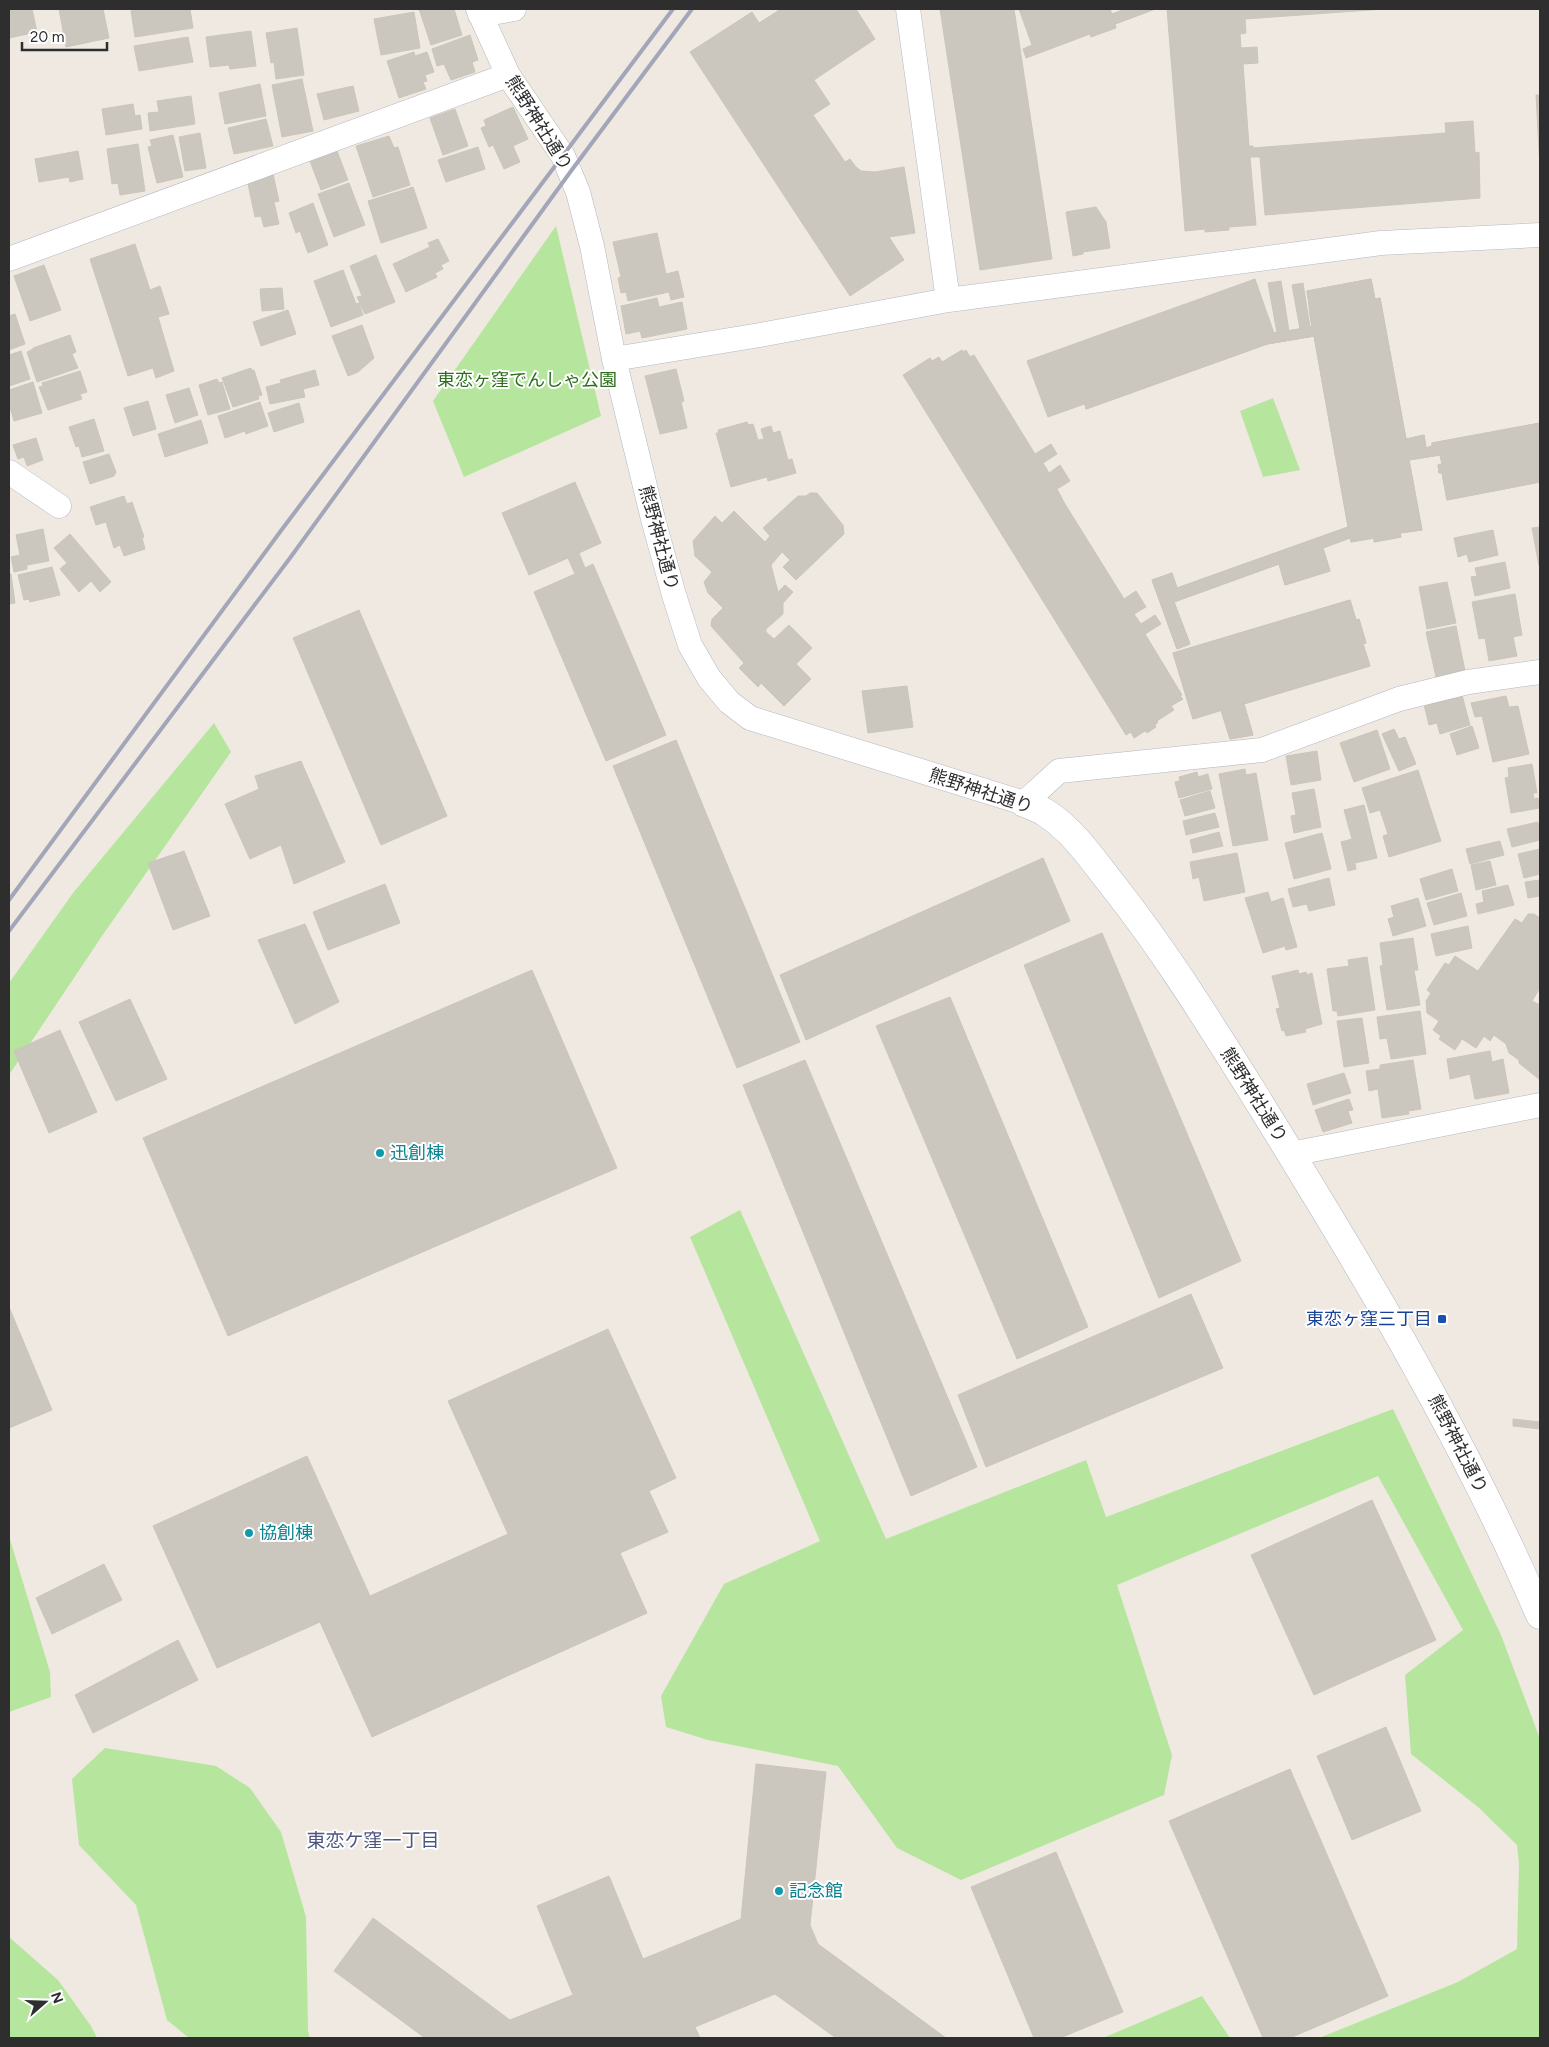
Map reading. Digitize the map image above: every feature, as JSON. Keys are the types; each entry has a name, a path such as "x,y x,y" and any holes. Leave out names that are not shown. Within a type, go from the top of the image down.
{"main road":[{"name":"熊野神社通り","path":"1024,803 1046,813 1074,837 1145,926 1187,987 1291,1154 1442,1412 1514,1555 1540,1616"}],"street":[{"path":"479,12 514,9"},
{"path":"908,9 948,300"},
{"name":"熊野神社通り","path":"479,12 508,75 563,156 571,171 592,246 614,360 653,520 690,645 709,678 729,702 750,718 1024,803"},
{"path":"9,259 508,75"},
{"path":"614,360 948,300 1381,243 1540,235"},
{"path":"9,472 59,506"},
{"path":"1024,803 1058,771 1262,750 1399,699 1468,682 1540,672"},
{"path":"1291,1154 1540,1105"}],"green space":[{"name":"東恋ヶ窪でんしゃ公園","path":"556,226 601,416 464,477 433,401"},
{"path":"1273,398 1300,470 1263,477 1240,411"},
{"path":"214,723 231,752 104,933 9,1075 9,983 73,893"},
{"path":"740,1210 886,1539 1086,1460 1106,1517 1393,1409 1501,1635 1540,1739 1540,2038 1319,2038 1458,1982 1517,1949 1519,1864 1517,1845 1478,1807 1411,1754 1405,1675 1463,1630 1378,1476 1117,1585 1172,1755 1164,1795 961,1880 897,1848 838,1766 708,1740 666,1727 661,1696 724,1584 820,1541 690,1237"},
{"path":"9,1536 50,1672 51,1697 9,1712"},
{"path":"105,1748 216,1766 250,1788 281,1832 306,1917 308,2031 310,2038 189,2038 167,2020 136,1905 79,1845 72,1779"},
{"path":"9,1937 58,1980 91,2026 97,2038 9,2038"},
{"path":"1202,1996 1230,2038 1103,2038"}],"building":[{"path":"9,9 32,9 37,32 9,38"},
{"path":"59,9 103,9 109,38 66,47"},
{"path":"143,9 190,9 193,28 135,37 131,11"},
{"path":"419,9 454,9 462,35 431,45"},
{"path":"781,9 856,9 875,39 814,80 830,104 813,115 845,162 850,159 861,171 875,172 904,167 915,233 889,237 904,260 850,296 690,52 752,12 759,23"},
{"path":"940,9 1014,9 1052,259 980,270"},
{"path":"1019,9 1110,9 1112,14 1126,9 1155,9 1115,24 1116,28 1091,37 1090,34 1026,58 1023,49 1032,45"},
{"path":"1126,9 1155,9 1115,24 1112,14"},
{"path":"1167,9 1384,9 1245,19 1246,33 1240,34 1241,48 1257,47 1258,63 1243,64 1249,146 1253,146 1253,148 1446,133 1445,123 1473,121 1475,153 1479,152 1480,198 1265,215 1260,157 1250,157 1256,225 1229,227 1229,230 1205,232 1205,229 1185,231"},
{"path":"414,12 420,48 381,55 374,19"},
{"path":"297,28 304,75 276,79 274,62 271,63 266,33"},
{"path":"251,31 256,66 230,69 229,65 210,67 206,37"},
{"path":"470,35 478,60 472,62 475,72 451,80 444,64 437,66 432,49"},
{"path":"188,37 193,62 139,71 134,46"},
{"path":"414,52 415,56 427,52 434,72 425,75 427,81 423,82 426,89 399,98 387,61"},
{"path":"302,79 313,131 282,137 272,85"},
{"path":"260,84 266,116 225,124 219,93"},
{"path":"353,86 359,111 324,120 317,94"},
{"path":"1536,95 1540,95 1540,168"},
{"path":"191,96 195,124 150,131 148,113 159,112 157,101"},
{"path":"133,104 135,116 140,115 142,129 106,135 102,109"},
{"path":"513,107 528,139 513,146 520,162 504,169 493,145 489,147 481,128 486,126 484,120"},
{"path":"455,109 468,146 443,155 430,118"},
{"path":"266,119 273,146 234,154 228,128"},
{"path":"200,133 206,168 185,171 179,137"},
{"path":"173,135 183,177 157,183 148,147 152,146 150,140"},
{"path":"389,136 394,148 398,147 410,185 373,197 356,146"},
{"path":"138,144 145,191 120,195 118,183 112,184 107,149"},
{"path":"478,147 485,169 446,182 438,160"},
{"path":"78,151 83,179 70,182 69,177 39,182 35,159"},
{"path":"337,151 348,180 321,190 310,161"},
{"path":"273,174 279,201 274,202 279,224 264,227 261,216 255,217 248,184 255,182 255,178"},
{"path":"349,183 365,225 334,237 318,194"},
{"path":"413,187 427,228 381,243 368,201"},
{"path":"313,203 328,245 308,253 300,231 296,233 289,213"},
{"path":"1096,207 1106,222 1110,248 1083,252 1083,254 1073,256 1066,212"},
{"path":"657,233 666,274 678,271 684,297 671,300 669,292 628,301 626,292 621,293 618,278 621,277 613,242"},
{"path":"438,239 449,261 441,265 443,269 435,273 437,277 406,292 393,264 430,247 428,243"},
{"path":"135,244 150,290 160,286 169,314 158,317 174,371 156,378 153,368 128,376 90,259"},
{"path":"376,255 395,302 365,314 357,297 362,296 350,266"},
{"path":"44,265 61,310 30,321 14,276"},
{"path":"343,270 356,304 359,303 363,315 331,327 314,281"},
{"path":"1255,279 1275,336 1048,417 1027,361"},
{"path":"1371,279 1375,299 1380,298 1406,439 1424,435 1426,448 1432,446 1432,443 1540,423 1540,482 1447,500 1442,473 1439,473 1438,465 1442,464 1440,455 1409,460 1422,530 1400,533 1401,537 1374,542 1374,538 1351,542 1350,538 1323,548 1330,571 1285,585 1279,564 1174,602 1190,644 1177,649 1152,580 1172,573 1177,588 1348,527 1314,336 1267,344 1086,409 1085,404 1275,336 1274,333 1277,333 1268,283 1281,281 1289,331 1300,329 1292,285 1303,283 1310,327 1312,327 1307,291"},
{"path":"1371,279 1375,299 1380,298 1406,439 1424,435 1426,448 1432,446 1432,443 1540,423 1540,482 1447,500 1442,473 1439,473 1438,465 1442,464 1440,455 1409,460 1422,530 1400,533 1401,537 1374,542 1374,538 1351,542 1314,336 1267,344 1086,409 1085,404 1275,336 1274,333 1312,327 1307,291"},
{"path":"282,288 284,309 262,311 260,289"},
{"path":"657,298 659,307 682,302 687,329 642,338 640,331 626,334 621,306"},
{"path":"288,310 296,334 261,346 253,322"},
{"path":"15,314 25,344 9,350 9,316"},
{"path":"362,325 374,358 358,372 348,376 332,336"},
{"path":"1312,327 1314,336 1267,344 1086,409 1085,404 1275,336 1274,333"},
{"path":"70,335 76,352 72,354 78,368 37,382 27,352 33,348"},
{"path":"962,350 963,352 966,350 970,357 974,355 1035,454 1051,444 1057,454 1043,463 1049,473 1060,465 1070,481 1057,489 1065,504 1124,599 1136,591 1146,607 1134,614 1141,624 1155,615 1161,624 1145,634 1183,699 1171,706 1174,710 1157,721 1156,727 1147,733 1145,731 1134,738 1131,732 1126,735 903,375 930,358 932,361 939,357 942,362"},
{"path":"21,351 30,379 9,386 9,355"},
{"path":"251,368 252,371 254,370 262,395 258,396 259,399 233,407 222,378"},
{"path":"676,369 684,401 681,402 687,428 660,434 645,376"},
{"path":"315,370 319,385 303,389 305,397 270,404 266,387 281,383 280,380"},
{"path":"80,371 87,392 80,394 82,399 48,410 39,387 43,386 42,383"},
{"path":"217,379 219,383 222,382 230,409 208,415 199,385"},
{"path":"33,382 42,413 14,421 9,404 9,390"},
{"path":"189,388 198,415 175,423 166,395"},
{"path":"148,401 156,429 133,436 124,408"},
{"path":"260,402 268,426 246,434 245,431 225,438 218,416"},
{"path":"299,403 304,422 274,432 268,413"},
{"path":"94,419 104,451 82,457 79,446 76,447 69,427"},
{"path":"201,420 208,443 165,457 158,434"},
{"path":"747,422 748,425 753,424 758,440 764,439 761,429 771,426 773,433 780,431 788,460 792,459 796,473 768,481 767,477 731,487 716,433 719,433 718,430"},
{"path":"36,438 43,460 27,466 24,457 18,459 13,445"},
{"path":"109,454 116,472 114,476 90,484 83,462"},
{"path":"575,482 601,543 579,553 585,568 593,564 666,735 606,761 534,592 575,574 568,558 529,575 502,513"},
{"path":"810,493 817,493 843,525 844,534 796,580 783,567 790,560 782,552 771,565 778,592 785,585 793,592 783,603 783,614 766,629 766,632 774,639 789,625 812,648 796,664 811,679 784,706 761,683 758,687 739,668 744,663 711,626 712,619 723,608 708,593 704,582 712,572 695,556 693,541 715,516 722,523 734,511 765,542 770,536 763,528 798,496 806,496"},
{"path":"124,496 127,504 132,502 144,537 142,538 145,549 124,556 120,545 114,548 106,522 96,525 90,507"},
{"path":"1348,527 1350,538 1323,548 1330,571 1285,585 1279,564 1174,602 1190,644 1177,649 1152,580 1172,573 1177,588"},
{"path":"1540,527 1540,566 1539,566 1532,528"},
{"path":"43,529 49,561 27,565 27,569 14,572 11,557 20,555 16,535"},
{"path":"1493,530 1498,555 1469,562 1467,554 1458,557 1454,538"},
{"path":"70,534 111,582 100,592 91,581 79,592 60,569 67,563 54,548"},
{"path":"1505,562 1510,588 1475,596 1471,577 1477,576 1475,568"},
{"path":"52,567 60,595 30,602 29,599 24,600 18,575"},
{"path":"9,574 11,574 15,603 9,604"},
{"path":"1447,582 1456,623 1427,629 1419,587"},
{"path":"1515,594 1522,635 1513,637 1517,656 1489,661 1485,638 1479,639 1472,602"},
{"path":"1350,600 1356,620 1359,619 1366,643 1363,644 1370,666 1244,704 1253,735 1230,739 1221,710 1193,719 1173,653"},
{"path":"1350,600 1356,620 1359,619 1366,643 1363,644 1370,666 1193,719 1173,653"},
{"path":"359,610 447,816 381,845 293,638"},
{"path":"1456,626 1465,671 1436,677 1426,632"},
{"path":"907,686 913,727 868,733 862,691"},
{"path":"1462,695 1470,725 1440,734 1437,723 1429,725 1424,705"},
{"path":"1506,696 1509,707 1518,706 1529,754 1493,762 1482,716 1475,717 1471,703"},
{"path":"1244,704 1253,735 1230,739 1221,710"},
{"path":"1472,726 1479,748 1457,755 1450,734"},
{"path":"1394,729 1399,739 1405,737 1416,764 1399,771 1382,734"},
{"path":"1377,730 1390,769 1354,782 1340,743"},
{"path":"676,740 800,1042 737,1068 613,766"},
{"path":"1317,751 1321,780 1291,785 1286,756"},
{"path":"301,761 345,862 294,884 281,845 250,859 225,804 259,789 255,776"},
{"path":"1532,764 1537,793 1533,793 1534,799 1538,798 1540,808 1511,813 1505,778 1509,777 1508,768"},
{"path":"1245,769 1246,775 1256,773 1268,840 1233,846 1219,774"},
{"path":"1418,770 1441,841 1389,857 1383,836 1388,834 1380,810 1370,813 1362,788"},
{"path":"1197,772 1198,777 1208,774 1212,789 1179,798 1175,782 1180,781 1179,777"},
{"path":"1314,789 1321,827 1294,833 1291,816 1296,815 1292,793"},
{"path":"1210,791 1215,808 1185,816 1180,800"},
{"path":"1364,805 1377,858 1355,863 1356,869 1348,871 1341,842 1352,839 1344,810"},
{"path":"1215,813 1219,827 1186,835 1183,821"},
{"path":"1538,822 1540,840 1512,847 1507,829"},
{"path":"1219,832 1223,846 1193,853 1190,840"},
{"path":"1322,833 1331,869 1294,879 1285,843"},
{"path":"1500,841 1504,855 1470,864 1466,849"},
{"path":"1540,849 1540,874 1524,878 1518,854"},
{"path":"184,851 210,916 173,930 148,863"},
{"path":"1237,853 1245,892 1204,901 1199,877 1193,879 1190,862"},
{"path":"1043,858 1070,921 806,1040 780,975"},
{"path":"1490,861 1496,885 1476,890 1471,865"},
{"path":"1452,869 1458,891 1426,900 1420,879"},
{"path":"1329,878 1335,905 1309,911 1307,904 1293,907 1288,889"},
{"path":"1540,880 1540,896 1528,898 1525,882"},
{"path":"385,884 400,923 328,950 313,912"},
{"path":"1508,885 1514,905 1478,914 1476,904 1484,902 1482,891"},
{"path":"1268,892 1271,902 1283,898 1297,947 1286,950 1285,946 1263,953 1245,898"},
{"path":"1461,893 1467,916 1434,925 1427,903"},
{"path":"1418,898 1426,926 1393,936 1388,919 1394,917 1391,906"},
{"path":"1528,914 1534,914 1540,918 1540,988 1532,1001 1540,1005 1540,1080 1519,1063 1519,1060 1509,1053 1506,1044 1494,1035 1490,1041 1484,1036 1476,1048 1462,1039 1455,1050 1439,1039 1441,1036 1433,1030 1439,1021 1427,1013 1426,1001 1431,993 1427,990 1445,963 1449,965 1455,956 1478,971 1515,919 1522,923"},
{"path":"305,924 339,1002 295,1024 258,940"},
{"path":"1468,926 1472,948 1436,956 1431,934"},
{"path":"1102,933 1241,1261 1159,1298 1024,965"},
{"path":"1413,938 1418,970 1414,970 1420,1005 1387,1010 1380,966 1383,965 1380,943"},
{"path":"1367,957 1375,1010 1338,1016 1337,1011 1333,1011 1327,969 1349,966 1348,960"},
{"name":"迅創棟","path":"532,970 617,1168 228,1336 143,1138"},
{"path":"1298,970 1299,974 1306,972 1307,975 1312,973 1322,1024 1305,1029 1306,1032 1286,1036 1284,1030 1282,1031 1276,1009 1280,1008 1272,976"},
{"path":"950,997 1088,1327 1017,1359 876,1026"},
{"path":"130,999 167,1079 116,1101 79,1022"},
{"path":"1420,1011 1426,1054 1391,1059 1387,1038 1380,1039 1377,1017"},
{"path":"1362,1018 1369,1063 1344,1067 1337,1021"},
{"path":"60,1030 97,1112 49,1133 14,1051"},
{"path":"1490,1051 1492,1062 1503,1059 1509,1093 1475,1099 1470,1074 1450,1079 1447,1059"},
{"path":"805,1060 977,1467 911,1496 743,1085"},
{"path":"1413,1060 1421,1109 1408,1111 1409,1114 1382,1118 1378,1089 1369,1091 1366,1071 1380,1069 1380,1065"},
{"path":"1344,1073 1351,1093 1313,1105 1307,1084"},
{"path":"1349,1099 1353,1110 1348,1111 1352,1123 1323,1132 1315,1110"},
{"path":"1191,1294 1223,1368 986,1467 958,1395"},
{"path":"9,1307 52,1410 9,1428"},
{"name":"協創棟","path":"608,1329 676,1478 649,1491 668,1532 620,1553 647,1613 372,1737 320,1622 217,1668 153,1526 307,1456 370,1596 508,1534 448,1401"},
{"path":"1513,1419 1540,1422 1540,1429 1513,1426"},
{"path":"1372,1500 1436,1640 1314,1695 1251,1555"},
{"path":"104,1564 122,1600 52,1634 36,1598"},
{"path":"178,1640 198,1680 93,1733 75,1695"},
{"path":"1386,1727 1421,1811 1352,1840 1317,1756"},
{"name":"記念館","path":"756,1764 826,1772 810,1925 818,1944 946,2038 836,2038 775,1994 695,2027 700,2038 425,2038 334,1971 373,1918 510,2020 573,1995 537,1906 609,1876 643,1959 741,1919"},
{"path":"1290,1769 1388,1996 1290,2038 1263,2038 1169,1821"},
{"path":"1056,1852 1123,2012 1060,2038 1034,2038 971,1887"}],"railway":[{"path":"9,900 280,532 673,9"},
{"path":"9,931 290,558 571,171 692,9"}],"place":[{"name":"迅創棟","path":"380,1153"},
{"name":"東恋ヶ窪三丁目","path":"1442,1319"},
{"name":"協創棟","path":"249,1533"},
{"name":"記念館","path":"779,1891"}],"district":[{"name":"東恋ケ窪一丁目","path":"373,1840"}]}
